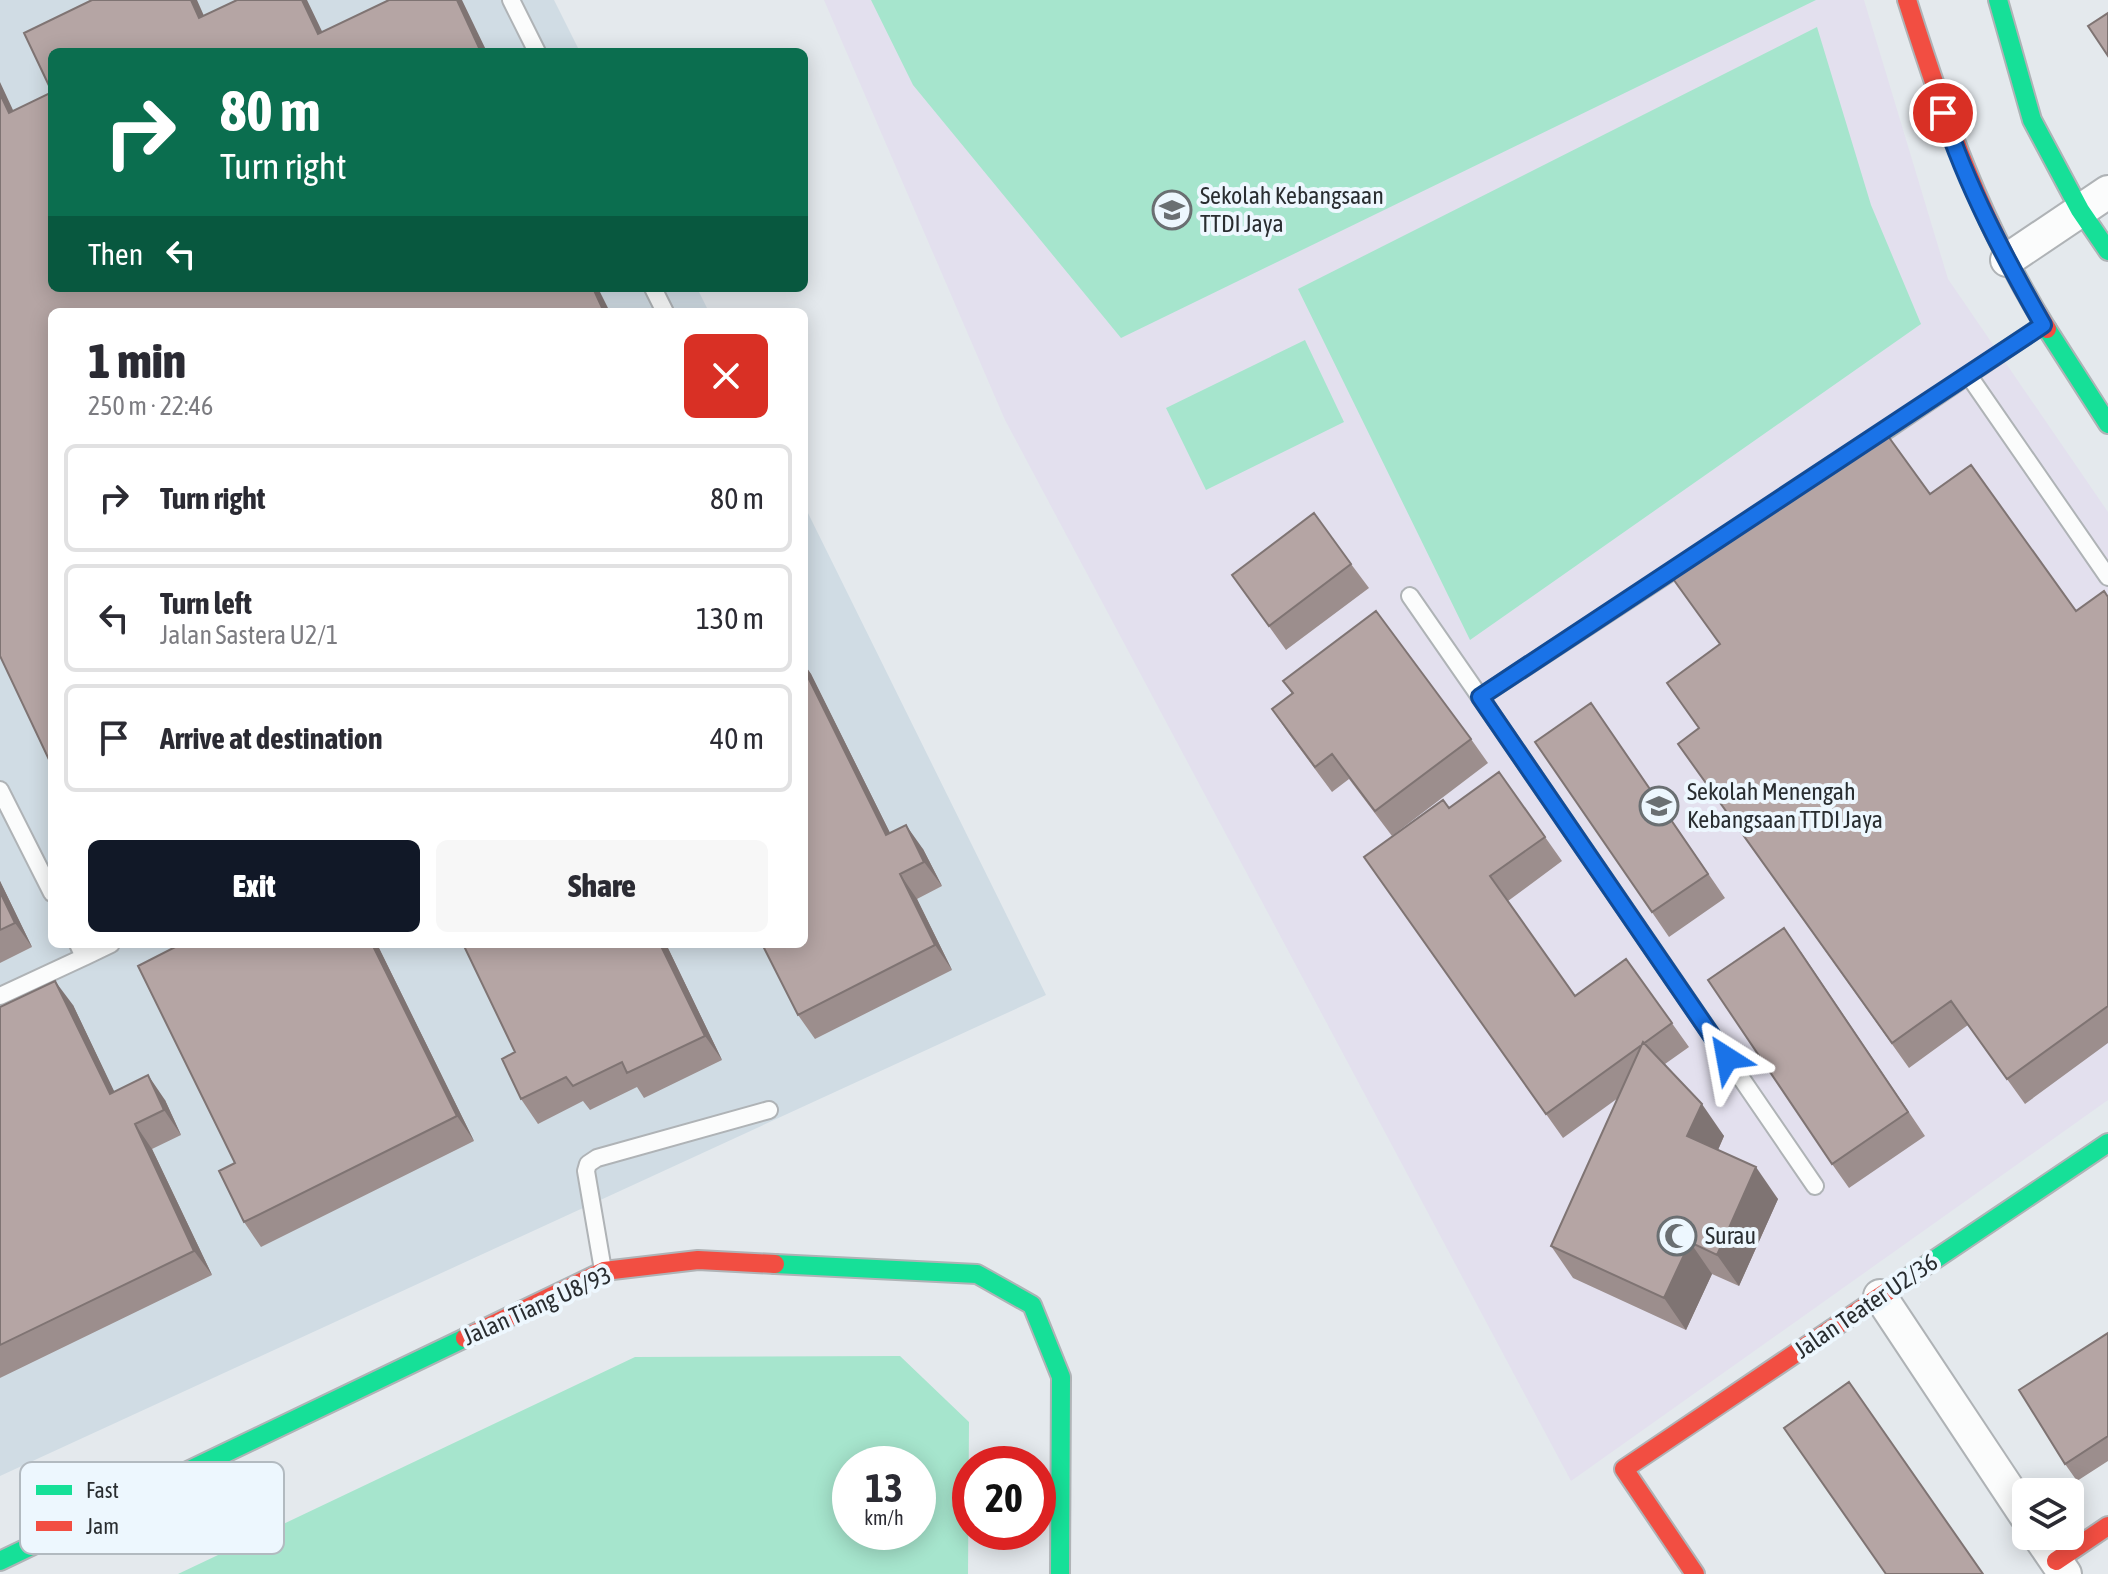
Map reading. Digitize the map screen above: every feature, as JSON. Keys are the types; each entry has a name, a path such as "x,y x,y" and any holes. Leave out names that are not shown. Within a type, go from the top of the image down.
{"street":[{"path":"1907,0 1952,141 2007,260 2043,325 2108,424"},
{"path":"1998,0 2032,120 2080,210 2108,251"},
{"path":"2007,260 2108,192"},
{"name":"Jalan Teater U2/36","path":"1695,1574 1624,1469 2108,1143"},
{"name":"Jalan Tiang U8/93","path":"206,1462 604,1271 698,1260 977,1274 1032,1305 1061,1377 1060,1574"},
{"path":"1880,1296 2012,1495"},
{"path":"2053,1557 2108,1526"},
{"name":"Jalan Tiang U8/93","path":"0,1561 20,1551"}],"lane":[{"path":"511,0 535,48"},
{"path":"1850,454 2043,325"},
{"path":"1969,376 2108,577"},
{"path":"1480,697 1771,506"},
{"path":"1410,596 1815,1186"},
{"path":"0,790 48,885"},
{"path":"0,996 81,951"},
{"path":"604,1271 586,1171 588,1164 597,1158 769,1110"}],"shaded area":[{"path":"0,0 554,0 578,48 48,48 48,292 699,292 707,308 48,308 48,948 808,948 808,513 1046,995 30,1462 20,1462 20,1467 0,1476"},
{"name":"Sekolah Menengah Kebangsaan TTDI Jaya","path":"824,0 1864,0 1948,279 2108,512 2108,1100 1571,1481 1005,420"}],"green space":[{"name":"Sekolah Kebangsaan TTDI Jaya","path":"871,0 1816,0 1121,338 913,85"},
{"path":"1817,27 1871,205 1921,324 1470,640 1298,289"},
{"path":"1305,340 1344,422 1206,490 1166,408"},
{"path":"900,1356 969,1422 969,1446 952,1446 952,1550 968,1550 968,1574 178,1574 220,1554 284,1554 284,1524 635,1357"}],"building":[{"path":"92,0 191,0 199,18 237,0 302,0 318,34 389,0 457,0 479,48 48,48 48,84 24,33"},
{"path":"2108,13 2108,56 2088,26"},
{"path":"0,94 9,113 48,94 48,292 595,292 602,308 48,308 48,758 0,656"},
{"path":"1880,425 1930,494 1971,465 2076,611 2104,591 2108,597 2108,1006 2007,1079 1951,1001 1892,1043 1678,744 1699,728 1667,683 1720,644 1671,576"},
{"path":"1314,513 1351,564 1269,626 1232,575"},
{"path":"1376,611 1471,739 1375,811 1332,754 1315,767 1272,709 1293,693 1283,681"},
{"path":"808,677 886,835 906,825 924,862 900,874 935,945 798,1015 764,948 808,948"},
{"path":"1591,703 1708,874 1652,912 1535,742"},
{"path":"1499,772 1545,837 1490,876 1575,996 1626,959 1672,1023 1546,1114 1364,857 1443,800 1449,808"},
{"path":"0,892 15,923 0,930"},
{"path":"1784,928 1908,1112 1832,1164 1708,980"},
{"path":"173,948 374,948 457,1116 244,1222 219,1171 235,1163 138,966"},
{"path":"465,948 662,948 705,1036 627,1073 622,1062 573,1086 566,1077 521,1099 502,1059 515,1052"},
{"path":"55,981 110,1094 148,1075 164,1110 135,1124 194,1251 0,1345 0,1007"},
{"name":"Surau","path":"1643,1042 1702,1104 1687,1136 1756,1167 1717,1255 1690,1242 1664,1298 1551,1246"},
{"path":"2108,1333 2108,1436 2065,1464 2019,1390"},
{"path":"1849,1382 1983,1574 1886,1574 1784,1428"}],"traffic: fast":[{"path":"1998,0 2032,120 2080,210 2108,251"},
{"path":"2047,329 2108,424"},
{"path":"1891,1289 2108,1143"},
{"path":"775,1264 977,1274 1032,1305 1061,1377 1060,1574"},
{"path":"206,1462 465,1338"},
{"path":"0,1561 20,1551"}],"traffic: jam":[{"path":"1907,0 1935,87 1983,209 2047,329"},
{"path":"465,1338 604,1271 698,1260 775,1264"},
{"path":"1695,1574 1624,1469 1891,1289"},
{"path":"2056,1561 2108,1526"}],"place":[{"name":"Sekolah Kebangsaan TTDI Jaya","path":"1172,210"},
{"name":"Sekolah Menengah Kebangsaan TTDI Jaya","path":"1659,806"},
{"name":"Surau","path":"1677,1236"}],"route":[{"path":"1727,1058 1480,697 2043,325 2007,260 1952,141 1943,113"}]}
